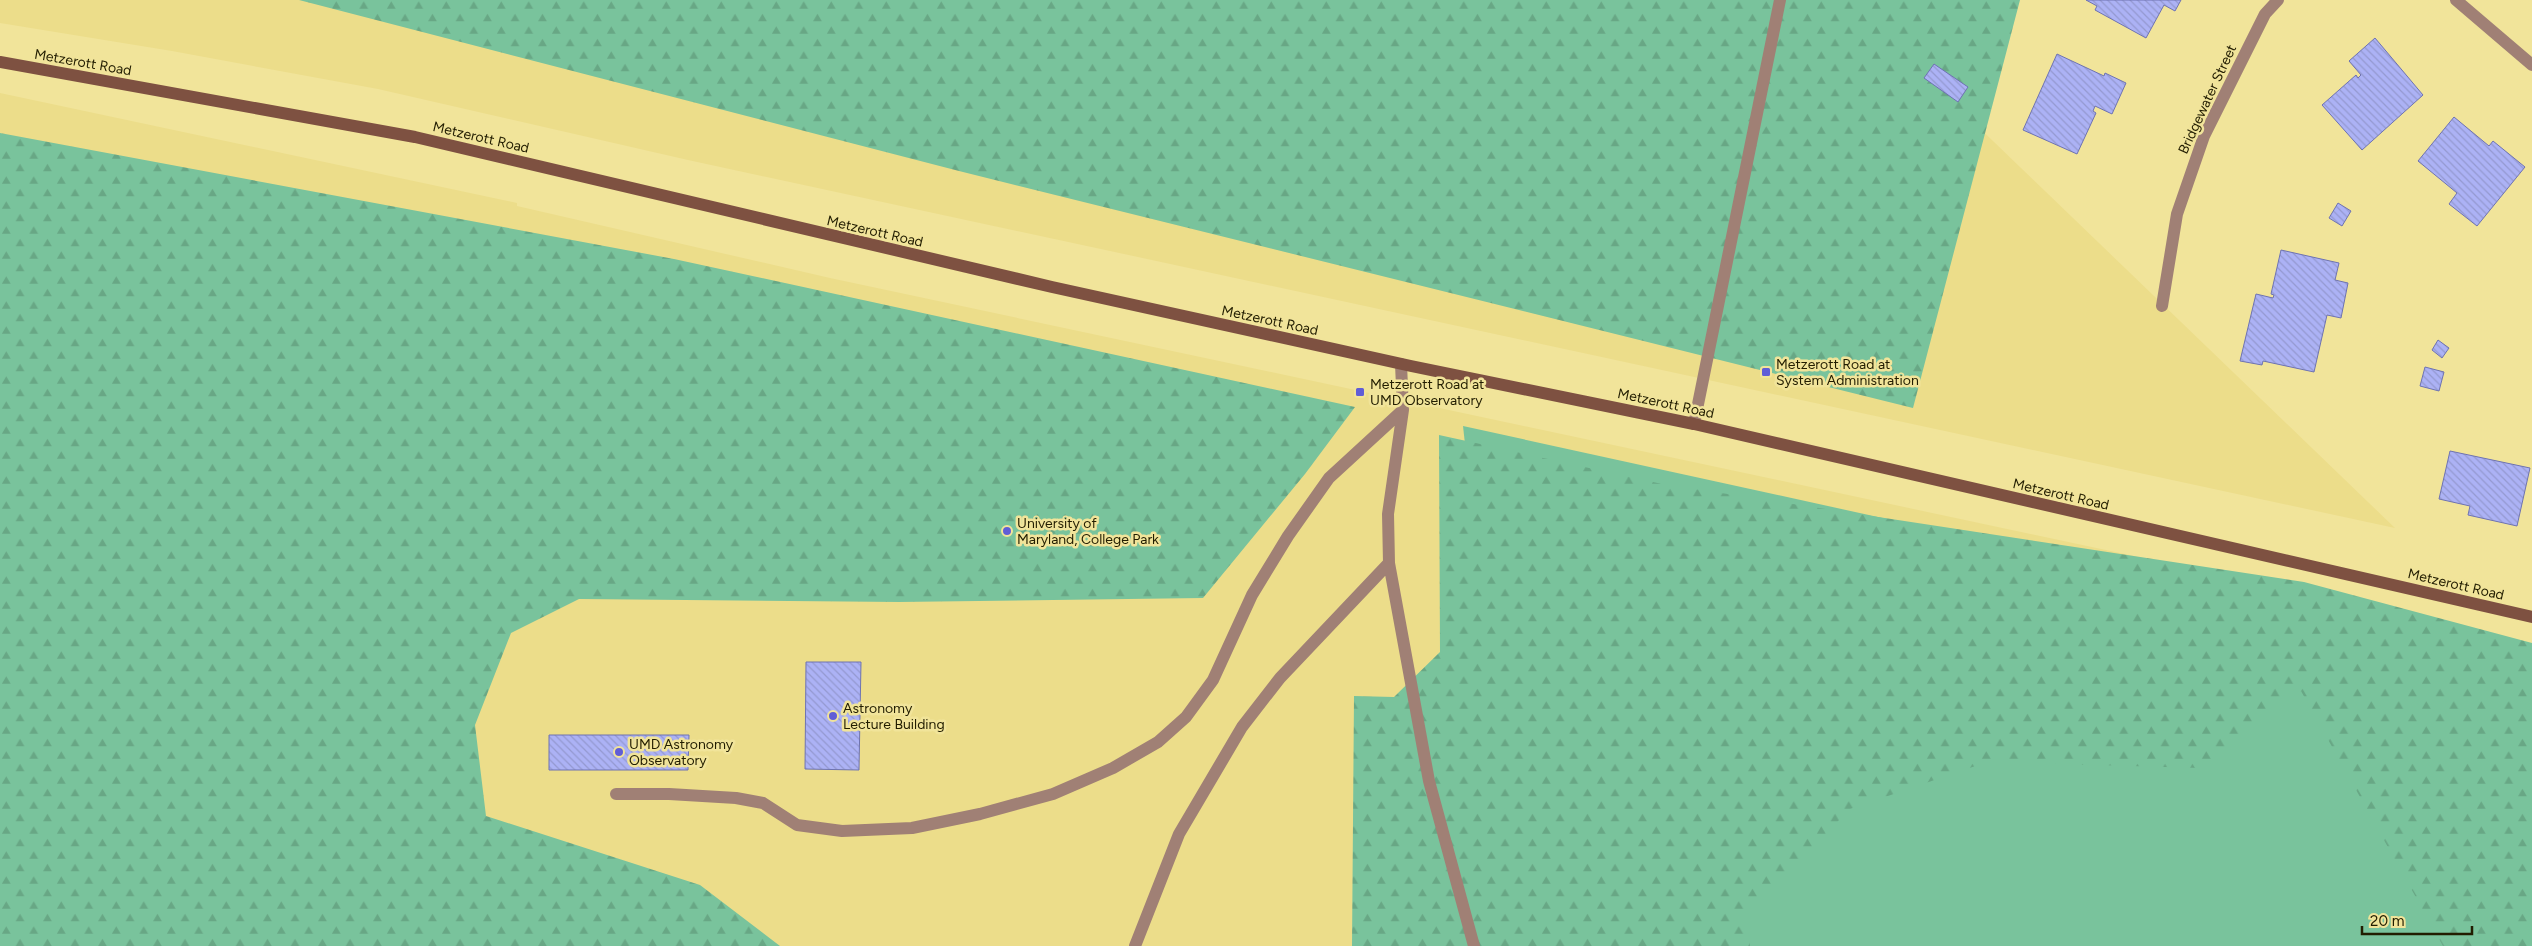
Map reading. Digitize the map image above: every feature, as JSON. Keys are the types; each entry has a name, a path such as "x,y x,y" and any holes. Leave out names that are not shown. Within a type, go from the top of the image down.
{"street":[{"path":"1694,424 1780,0"},
{"name":"Bridgewater Street","path":"2162,306 2177,214 2204,136 2265,14 2278,0"},
{"path":"2456,0 2532,65"},
{"name":"Metzerott Road","path":"0,62 415,137 1052,287 1401,364 1694,424 2532,617"},
{"path":"1401,364 1403,410 1388,520 1389,563 1429,781 1474,946"},
{"path":"616,794 669,794 736,798 764,803 797,825 842,831 912,828 980,814 1052,794 1113,768 1158,742 1186,717 1213,680 1252,594 1293,528 1329,478 1403,410"},
{"path":"1135,946 1179,834 1242,727 1280,678 1389,563"}],"shaded area":[{"path":"0,0 1964,0 1912,63 2395,528 688,160 378,89 172,51 0,23"},
{"name":"University of Maryland, College Park","path":"0,93 517,203 517,206 830,278 2209,572 2532,946 0,946"}],"green space":[{"path":"299,0 2020,0 1913,408 959,171"},
{"path":"0,133 674,259 1355,407 1305,474 1203,598 899,602 579,599 511,633 475,725 486,816 700,885 780,946 0,946"},
{"path":"1463,426 2188,585 2532,665 2532,946 1521,946"},
{"path":"1439,435 1662,484 2304,582 2532,643 2532,946 2443,946 2301,691 2201,768 1987,762 1850,809 1747,914 1750,946 1352,946 1354,696 1394,697 1440,652"}],"building":[{"path":"2086,0 2181,0 2175,11 2164,5 2146,38 2095,10 2097,6"},
{"path":"2375,38 2423,95 2362,150 2322,105 2356,75 2358,78 2361,75 2349,61"},
{"path":"2057,54 2104,76 2105,73 2126,83 2112,114 2095,106 2093,111 2096,113 2077,154 2023,130"},
{"path":"1934,64 1968,87 1958,102 1924,78"},
{"path":"2454,117 2489,146 2493,141 2525,167 2477,226 2449,204 2457,193 2418,161"},
{"path":"2338,203 2351,211 2342,226 2329,218"},
{"path":"2281,250 2339,263 2335,280 2348,283 2341,318 2327,315 2314,372 2263,361 2262,365 2240,361 2256,294 2273,298 2274,295 2271,294"},
{"path":"2438,340 2449,348 2442,358 2432,350"},
{"path":"2425,367 2444,372 2439,391 2420,386"},
{"path":"2450,451 2530,468 2517,526 2468,515 2470,506 2439,499"},
{"name":"Astronomy Lecture Building","path":"806,662 861,662 859,770 805,769"},
{"name":"UMD Astronomy Observatory","path":"549,735 689,735 688,770 549,770"}],"place":[{"name":"Metzerott Road at System Administration","path":"1766,372"},
{"name":"Metzerott Road at UMD Observatory","path":"1360,392"},
{"name":"University of Maryland, College Park","path":"1007,531"},
{"name":"Astronomy Lecture Building","path":"833,716"},
{"name":"UMD Astronomy Observatory","path":"619,752"}]}
